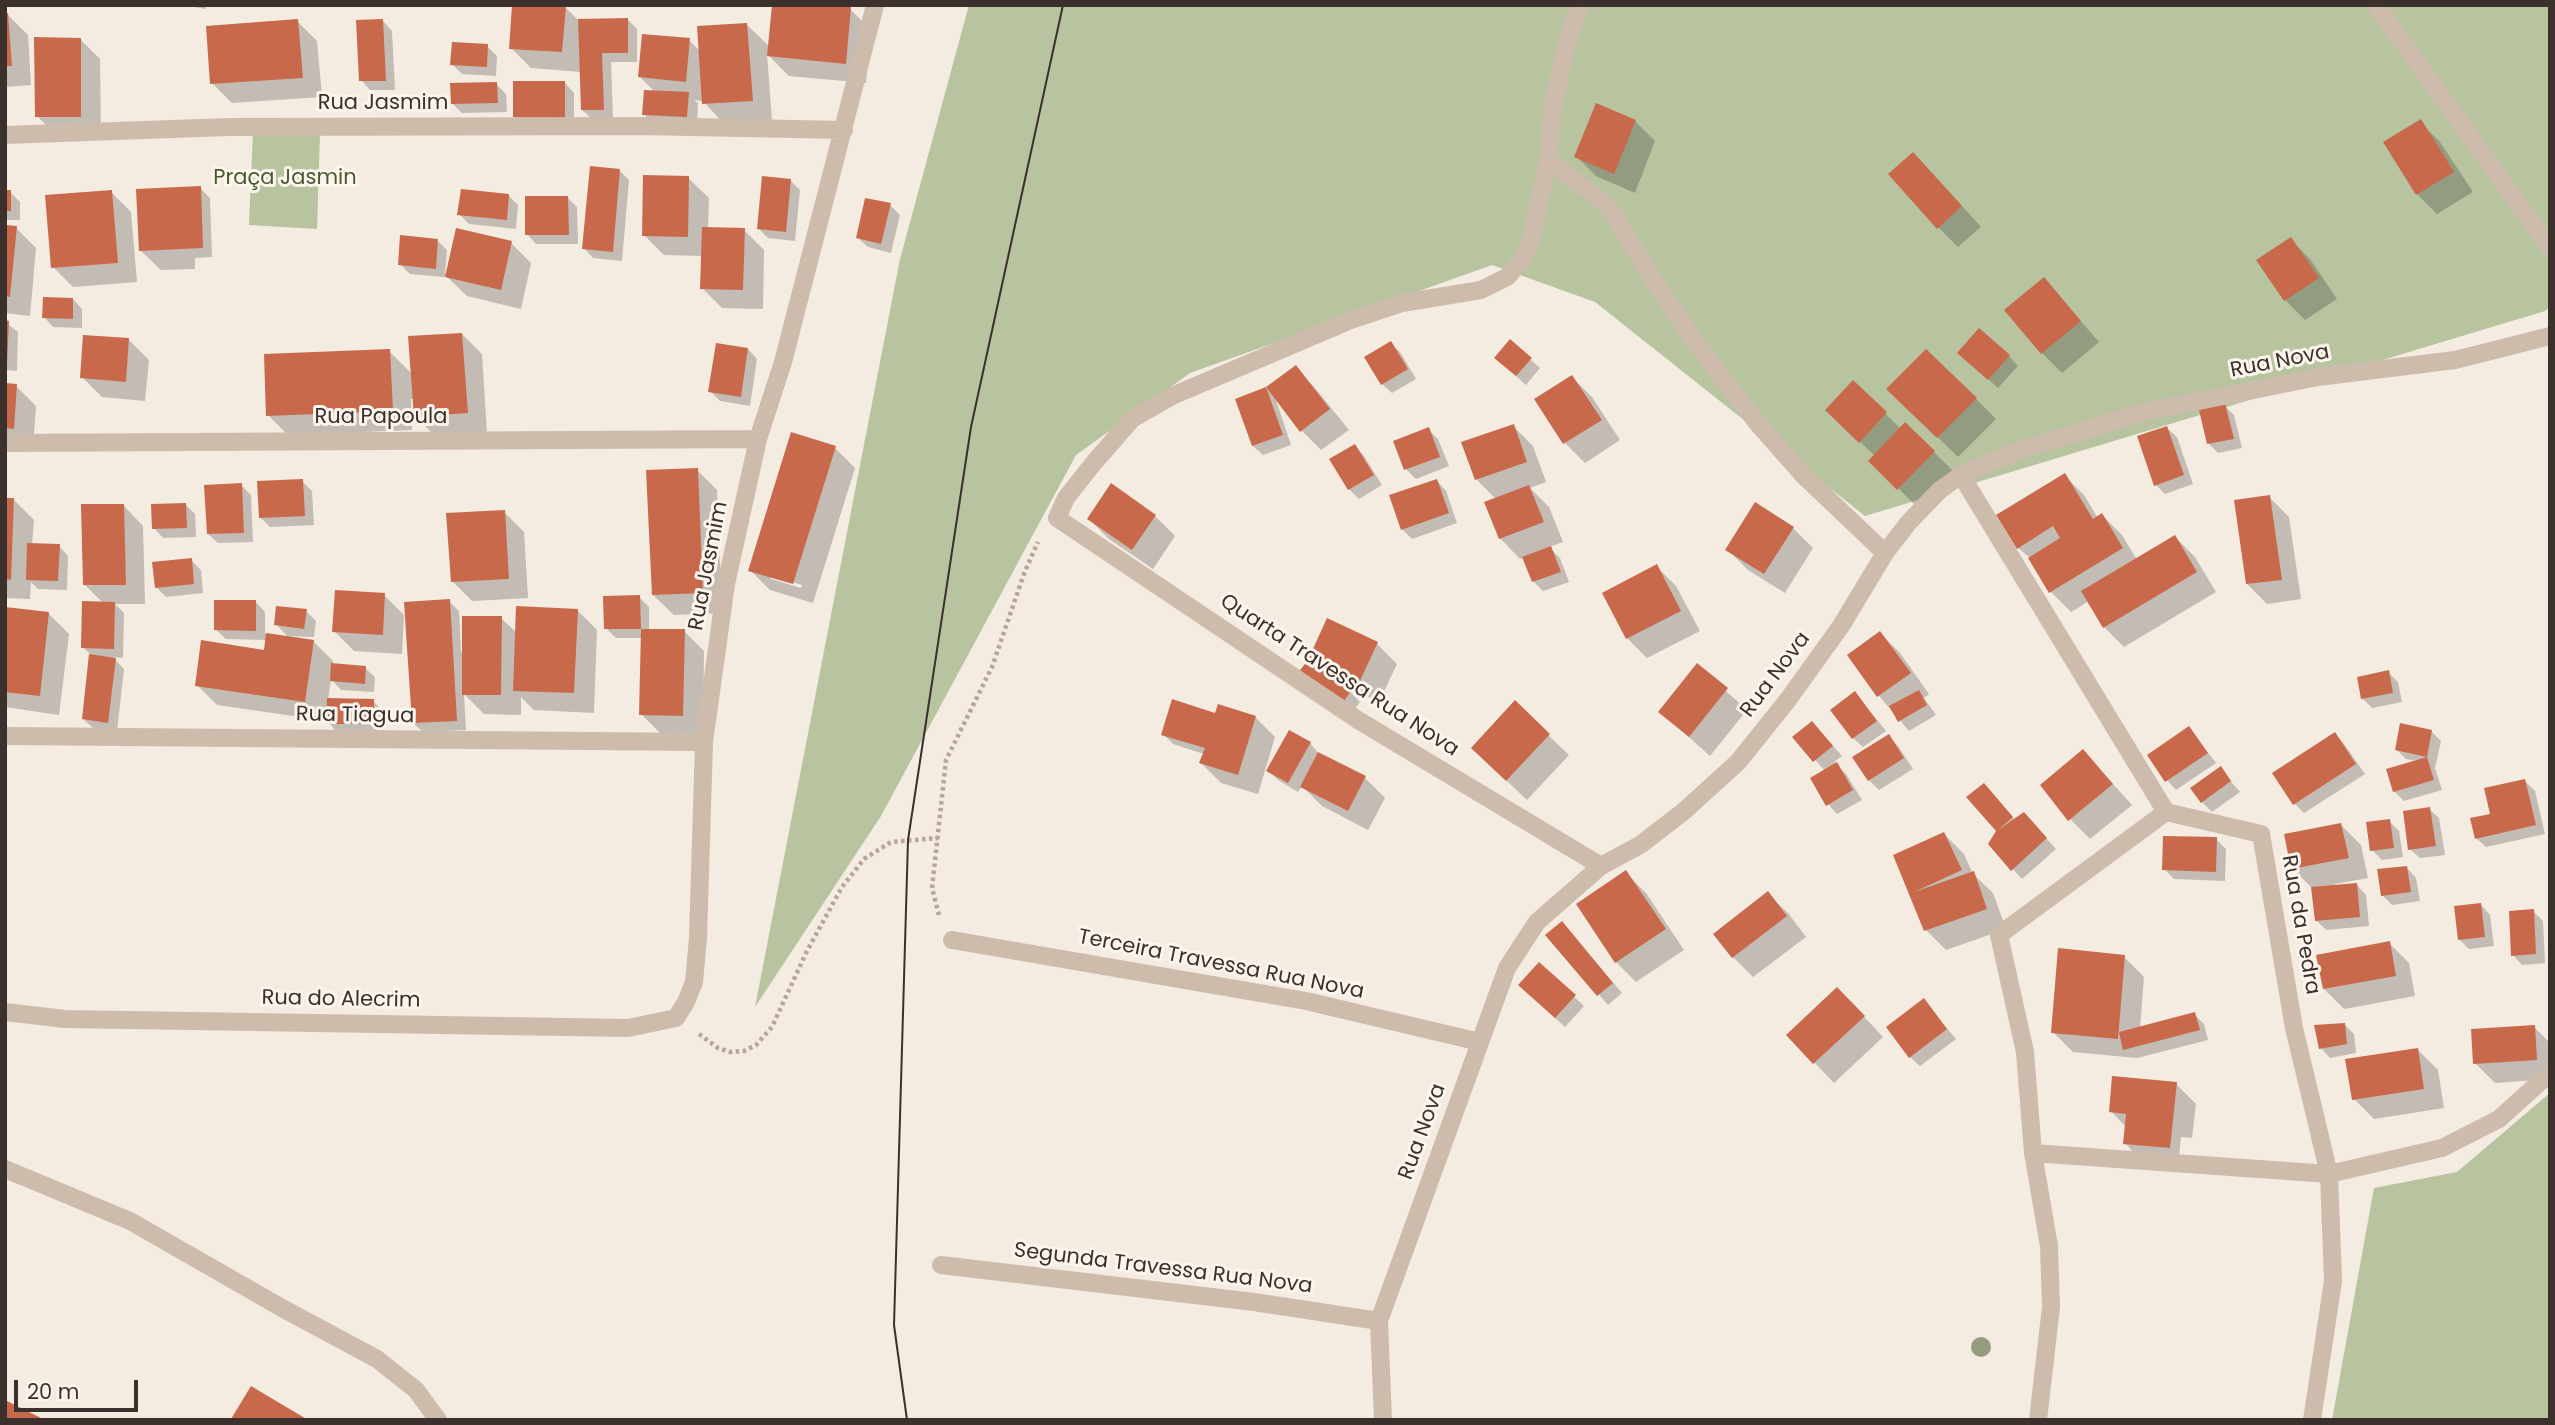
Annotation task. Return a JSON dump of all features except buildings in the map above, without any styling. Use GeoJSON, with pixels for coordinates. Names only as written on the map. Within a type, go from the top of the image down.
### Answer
{"type":"FeatureCollection","features":[{"type":"Feature","properties":{"kind":"street","name":"Rua Jasmim"},"geometry":{"type":"LineString","coordinates":[[676,1018],[694,982],[698,938],[704,742],[726,583],[758,439],[783,362],[875,5]]}},
{"type":"Feature","properties":{"kind":"street"},"geometry":{"type":"LineString","coordinates":[[1057,519],[1066,498],[1132,419],[1172,396],[1351,320],[1402,303],[1481,290],[1507,276],[1520,262],[1530,244],[1548,160],[1553,106],[1564,50],[1579,5]]}},
{"type":"Feature","properties":{"kind":"street"},"geometry":{"type":"LineString","coordinates":[[2376,5],[2550,248]]}},
{"type":"Feature","properties":{"kind":"street","name":"Rua Jasmim"},"geometry":{"type":"LineString","coordinates":[[5,135],[229,127],[641,126],[844,131]]}},
{"type":"Feature","properties":{"kind":"street"},"geometry":{"type":"LineString","coordinates":[[1548,160],[1609,207],[1650,275],[1698,346],[1758,424],[1804,476],[1885,553]]}},
{"type":"Feature","properties":{"kind":"street","name":"Rua Nova"},"geometry":{"type":"LineString","coordinates":[[1383,1420],[1379,1321],[1507,968],[1537,922],[1601,866],[1640,845],[1683,812],[1738,762],[1787,701],[1841,626],[1885,553],[1940,490],[1961,475],[2017,452],[2144,412],[2318,377],[2455,360],[2550,336]]}},
{"type":"Feature","properties":{"kind":"street","name":"Rua Papoula"},"geometry":{"type":"LineString","coordinates":[[5,443],[758,439]]}},
{"type":"Feature","properties":{"kind":"street"},"geometry":{"type":"LineString","coordinates":[[1961,475],[2166,812],[1999,935],[2025,1052],[2033,1153],[2049,1246],[2052,1307],[2038,1420]]}},
{"type":"Feature","properties":{"kind":"street","name":"Quarta Travessa Rua Nova"},"geometry":{"type":"LineString","coordinates":[[1057,519],[1358,720],[1601,866]]}},
{"type":"Feature","properties":{"kind":"street","name":"Rua Tiagua"},"geometry":{"type":"LineString","coordinates":[[5,736],[704,742]]}},
{"type":"Feature","properties":{"kind":"street","name":"Rua da Pedra"},"geometry":{"type":"LineString","coordinates":[[2166,812],[2261,834],[2294,1028],[2329,1174]]}},
{"type":"Feature","properties":{"kind":"street","name":"Terceira Travessa Rua Nova"},"geometry":{"type":"LineString","coordinates":[[952,940],[1306,1001],[1480,1042]]}},
{"type":"Feature","properties":{"kind":"street","name":"Rua do Alecrim"},"geometry":{"type":"LineString","coordinates":[[5,1012],[65,1019],[628,1028],[676,1018]]}},
{"type":"Feature","properties":{"kind":"street"},"geometry":{"type":"LineString","coordinates":[[2033,1153],[2329,1174],[2442,1148],[2499,1119],[2550,1073]]}},
{"type":"Feature","properties":{"kind":"street"},"geometry":{"type":"LineString","coordinates":[[5,1169],[130,1221],[377,1359],[416,1390],[438,1420]]}},
{"type":"Feature","properties":{"kind":"street"},"geometry":{"type":"LineString","coordinates":[[2312,1420],[2333,1281],[2329,1174]]}},
{"type":"Feature","properties":{"kind":"street","name":"Segunda Travessa Rua Nova"},"geometry":{"type":"LineString","coordinates":[[941,1265],[1254,1302],[1379,1321]]}},
{"type":"Feature","properties":{"kind":"path"},"geometry":{"type":"LineString","coordinates":[[952,940],[940,920],[932,888],[946,760],[992,667],[1025,571],[1045,527],[1057,519]]}},
{"type":"Feature","properties":{"kind":"path"},"geometry":{"type":"LineString","coordinates":[[676,1018],[718,1048],[730,1052],[744,1051],[756,1045],[772,1027],[807,951],[842,887],[864,859],[891,842],[938,838]]}},
{"type":"Feature","properties":{"kind":"green space"},"geometry":{"type":"Polygon","coordinates":[[[969,5],[2550,5],[2550,307],[2545,311],[1865,516],[1595,302],[1492,265],[1190,373],[1076,455],[881,816],[755,1007],[900,259],[969,5]]]}},
{"type":"Feature","properties":{"kind":"green space","name":"Praça Jasmin"},"geometry":{"type":"Polygon","coordinates":[[[253,131],[320,133],[317,229],[249,225],[253,131]]]}},
{"type":"Feature","properties":{"kind":"green space"},"geometry":{"type":"Polygon","coordinates":[[[2550,1093],[2550,1420],[2332,1420],[2374,1188],[2457,1172],[2550,1093]]]}},
{"type":"Feature","properties":{"kind":"tram line"},"geometry":{"type":"LineString","coordinates":[[907,1420],[894,1325],[908,840],[971,427],[1063,5]]}}]}
